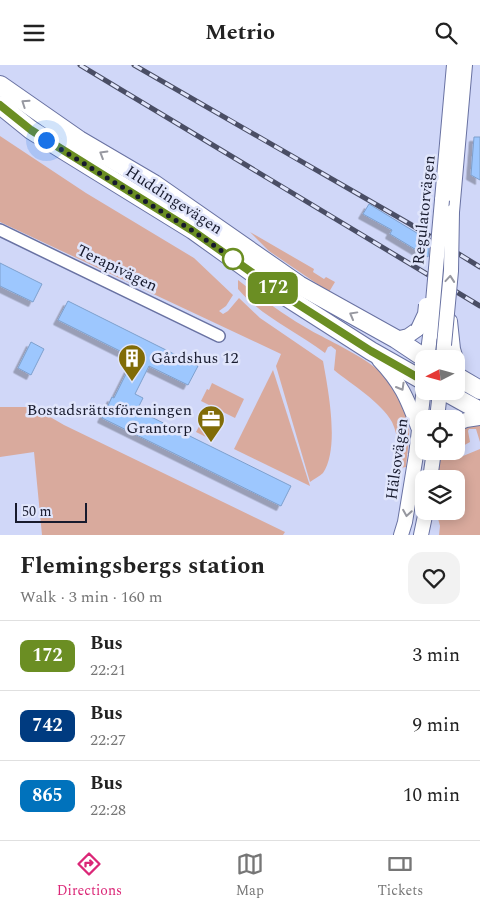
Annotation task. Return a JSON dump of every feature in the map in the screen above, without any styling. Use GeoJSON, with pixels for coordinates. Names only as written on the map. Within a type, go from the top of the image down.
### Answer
{"type":"FeatureCollection","features":[{"type":"Feature","properties":{"kind":"main road","name":"Huddingevägen"},"geometry":{"type":"LineString","coordinates":[[0,85],[79,140],[154,184],[299,285],[415,351]]}},
{"type":"Feature","properties":{"kind":"main road","name":"Huddingevägen"},"geometry":{"type":"LineString","coordinates":[[0,105],[31,130],[193,231],[285,296],[371,351],[415,376]]}},
{"type":"Feature","properties":{"kind":"main road"},"geometry":{"type":"LineString","coordinates":[[465,380],[480,388]]}},
{"type":"Feature","properties":{"kind":"main road"},"geometry":{"type":"LineString","coordinates":[[460,400],[480,411]]}},
{"type":"Feature","properties":{"kind":"street","name":"Regulatorvägen"},"geometry":{"type":"LineString","coordinates":[[424,333],[425,314],[442,200],[454,65]]}},
{"type":"Feature","properties":{"kind":"street","name":"Regulatorvägen"},"geometry":{"type":"LineString","coordinates":[[450,350],[448,305],[451,271],[452,212],[464,65]]}},
{"type":"Feature","properties":{"kind":"street","name":"Terapivägen"},"geometry":{"type":"LineString","coordinates":[[0,230],[219,336]]}},
{"type":"Feature","properties":{"kind":"street"},"geometry":{"type":"LineString","coordinates":[[396,339],[424,333],[426,350]]}},
{"type":"Feature","properties":{"kind":"street"},"geometry":{"type":"LineString","coordinates":[[371,351],[403,389],[415,420]]}},
{"type":"Feature","properties":{"kind":"street"},"geometry":{"type":"LineString","coordinates":[[465,371],[480,388]]}},
{"type":"Feature","properties":{"kind":"street"},"geometry":{"type":"LineString","coordinates":[[465,420],[480,418]]}},
{"type":"Feature","properties":{"kind":"street","name":"Hälsovägen"},"geometry":{"type":"LineString","coordinates":[[401,535],[405,523],[415,457]]}},
{"type":"Feature","properties":{"kind":"street"},"geometry":{"type":"LineString","coordinates":[[421,535],[424,520]]}},
{"type":"Feature","properties":{"kind":"shaded area"},"geometry":{"type":"Polygon","coordinates":[[[0,136],[86,193],[194,258],[233,295],[226,306],[219,311],[223,314],[239,298],[260,318],[323,361],[330,402],[332,434],[328,462],[323,473],[310,482],[276,366],[281,354],[0,222],[0,136]]]}},
{"type":"Feature","properties":{"kind":"shaded area"},"geometry":{"type":"Polygon","coordinates":[[[250,232],[314,269],[313,272],[324,279],[326,277],[335,282],[329,292],[269,251],[250,232]]]}},
{"type":"Feature","properties":{"kind":"shaded area"},"geometry":{"type":"Polygon","coordinates":[[[238,280],[291,319],[358,356],[386,378],[397,391],[405,407],[409,426],[406,467],[400,468],[396,433],[387,415],[373,400],[334,370],[336,350],[331,346],[328,347],[325,353],[268,316],[238,289],[238,280]]]}},
{"type":"Feature","properties":{"kind":"shaded area"},"geometry":{"type":"Polygon","coordinates":[[[273,370],[310,486],[234,449],[273,370]]]}},
{"type":"Feature","properties":{"kind":"shaded area"},"geometry":{"type":"Polygon","coordinates":[[[212,383],[244,399],[235,418],[201,401],[212,383]]]}},
{"type":"Feature","properties":{"kind":"shaded area"},"geometry":{"type":"Polygon","coordinates":[[[0,407],[33,407],[64,425],[285,532],[283,535],[42,535],[34,452],[0,457],[0,407]]]}},
{"type":"Feature","properties":{"kind":"shaded area"},"geometry":{"type":"Polygon","coordinates":[[[208,410],[222,417],[210,439],[196,432],[208,410]]]}},
{"type":"Feature","properties":{"kind":"shaded area"},"geometry":{"type":"Polygon","coordinates":[[[480,421],[480,442],[476,429],[469,429],[470,442],[465,445],[465,425],[480,421]]]}},
{"type":"Feature","properties":{"kind":"shaded area"},"geometry":{"type":"Polygon","coordinates":[[[480,449],[480,535],[439,535],[438,520],[465,520],[465,470],[435,470],[437,460],[465,460],[465,455],[480,449]]]}},
{"type":"Feature","properties":{"kind":"building"},"geometry":{"type":"Polygon","coordinates":[[[474,137],[480,137],[480,180],[471,175],[474,137]]]}},
{"type":"Feature","properties":{"kind":"building"},"geometry":{"type":"Polygon","coordinates":[[[369,204],[430,241],[428,257],[390,234],[392,230],[363,214],[369,204]]]}},
{"type":"Feature","properties":{"kind":"building"},"geometry":{"type":"Polygon","coordinates":[[[0,263],[42,284],[33,302],[0,286],[0,263]]]}},
{"type":"Feature","properties":{"kind":"building"},"geometry":{"type":"Polygon","coordinates":[[[68,301],[198,366],[188,385],[149,366],[135,394],[143,398],[137,410],[291,486],[281,506],[102,418],[134,358],[58,320],[68,301]]]}},
{"type":"Feature","properties":{"kind":"building"},"geometry":{"type":"Polygon","coordinates":[[[31,342],[44,349],[31,375],[18,368],[31,342]]]}},
{"type":"Feature","properties":{"kind":"railway"},"geometry":{"type":"LineString","coordinates":[[80,65],[480,306]]}},
{"type":"Feature","properties":{"kind":"railway"},"geometry":{"type":"LineString","coordinates":[[134,65],[410,224],[480,267]]}},
{"type":"Feature","properties":{"kind":"bus line","name":"172"},"geometry":{"type":"LineString","coordinates":[[0,105],[31,130],[193,231],[285,296],[371,351],[415,376]]}},
{"type":"Feature","properties":{"kind":"place","name":"Gårdshus 12"},"geometry":{"type":"Point","coordinates":[132,382]}},
{"type":"Feature","properties":{"kind":"place","name":"Bostadsrättsföreningen Grantorp"},"geometry":{"type":"Point","coordinates":[211,443]}},
{"type":"Feature","properties":{"kind":"route"},"geometry":{"type":"LineString","coordinates":[[46,140],[193,231],[239,263],[233,259]]}}]}
